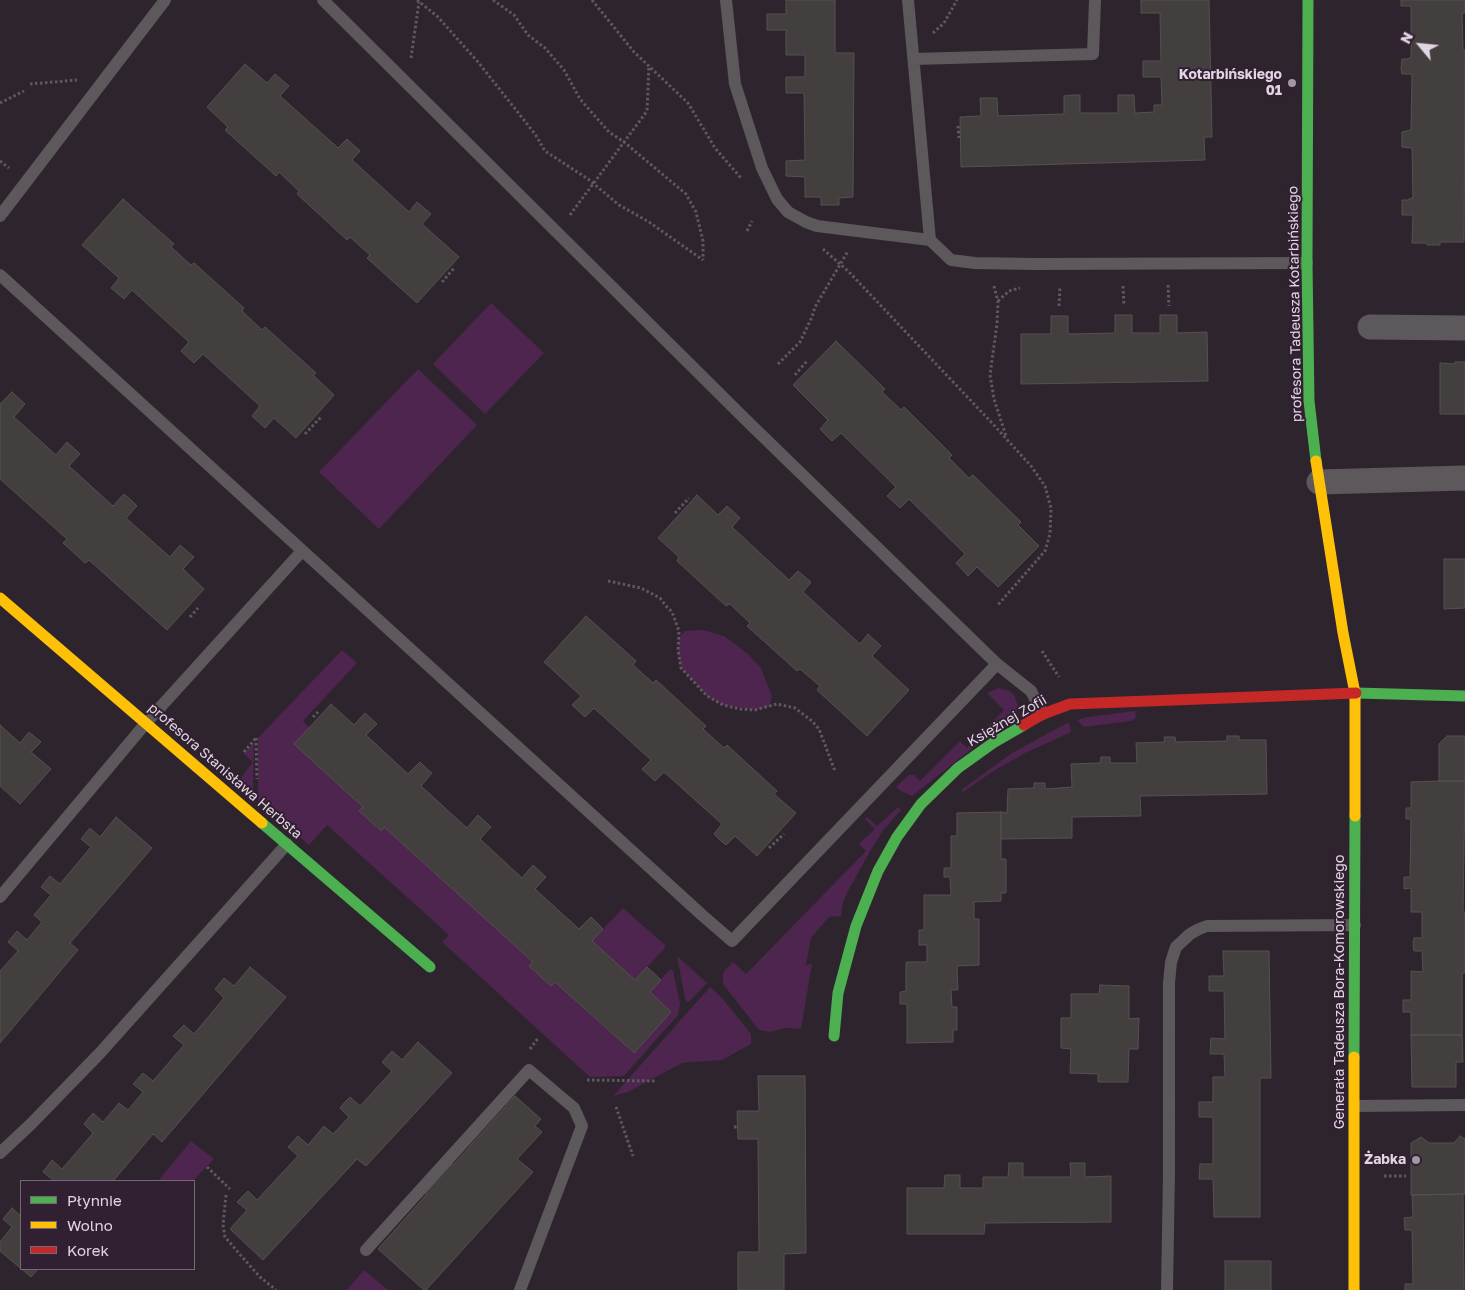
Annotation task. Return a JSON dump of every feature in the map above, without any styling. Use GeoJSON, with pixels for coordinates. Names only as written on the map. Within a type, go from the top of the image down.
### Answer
{"type":"FeatureCollection","features":[{"type":"Feature","properties":{"kind":"street","name":"profesora Tadeusza Kotarbińskiego"},"geometry":{"type":"LineString","coordinates":[[1308,0],[1307,264],[1309,401],[1319,482],[1343,633],[1355,693]]}},
{"type":"Feature","properties":{"kind":"street"},"geometry":{"type":"LineString","coordinates":[[1370,327],[1465,328]]}},
{"type":"Feature","properties":{"kind":"street"},"geometry":{"type":"LineString","coordinates":[[1319,482],[1465,478]]}},
{"type":"Feature","properties":{"kind":"street","name":"profesora Stanisława Herbsta"},"geometry":{"type":"LineString","coordinates":[[0,598],[430,967]]}},
{"type":"Feature","properties":{"kind":"street","name":"Księżnej Zofii"},"geometry":{"type":"LineString","coordinates":[[834,1036],[838,993],[856,926],[878,871],[897,837],[921,804],[958,768],[993,743],[1043,714],[1070,704],[1355,693],[1465,696]]}},
{"type":"Feature","properties":{"kind":"street","name":"Generała Tadeusza Bora-Komorowskiego"},"geometry":{"type":"LineString","coordinates":[[1354,1290],[1355,693]]}},
{"type":"Feature","properties":{"kind":"lane"},"geometry":{"type":"LineString","coordinates":[[0,216],[165,0]]}},
{"type":"Feature","properties":{"kind":"lane"},"geometry":{"type":"LineString","coordinates":[[323,0],[738,412],[997,664],[1031,692],[1043,714]]}},
{"type":"Feature","properties":{"kind":"lane"},"geometry":{"type":"LineString","coordinates":[[726,0],[735,84],[762,168],[777,199],[796,218],[817,226],[930,240],[951,260],[975,263],[1307,264]]}},
{"type":"Feature","properties":{"kind":"lane"},"geometry":{"type":"LineString","coordinates":[[908,0],[930,240]]}},
{"type":"Feature","properties":{"kind":"lane"},"geometry":{"type":"LineString","coordinates":[[914,59],[1093,54],[1095,0]]}},
{"type":"Feature","properties":{"kind":"lane"},"geometry":{"type":"LineString","coordinates":[[0,275],[702,916],[732,941],[997,664]]}},
{"type":"Feature","properties":{"kind":"lane"},"geometry":{"type":"LineString","coordinates":[[2,891],[146,724],[302,551]]}},
{"type":"Feature","properties":{"kind":"lane"},"geometry":{"type":"LineString","coordinates":[[0,1153],[100,1053],[287,844]]}},
{"type":"Feature","properties":{"kind":"lane"},"geometry":{"type":"LineString","coordinates":[[1167,1290],[1170,1172],[1169,984],[1171,962],[1176,947],[1190,934],[1207,926],[1355,925]]}},
{"type":"Feature","properties":{"kind":"lane"},"geometry":{"type":"LineString","coordinates":[[366,1250],[529,1070],[574,1108],[582,1126],[520,1290]]}},
{"type":"Feature","properties":{"kind":"lane"},"geometry":{"type":"LineString","coordinates":[[1355,1106],[1465,1105]]}},
{"type":"Feature","properties":{"kind":"path"},"geometry":{"type":"LineString","coordinates":[[419,1],[437,16],[478,62],[535,134],[545,151],[593,184],[619,205],[649,222],[703,260],[703,241],[696,212],[686,194],[624,142],[609,132],[580,99],[564,70],[545,48],[528,35],[514,15],[493,0]]}},
{"type":"Feature","properties":{"kind":"path"},"geometry":{"type":"LineString","coordinates":[[592,0],[634,52],[688,103],[715,148],[744,180]]}},
{"type":"Feature","properties":{"kind":"path"},"geometry":{"type":"LineString","coordinates":[[932,33],[944,23],[956,0]]}},
{"type":"Feature","properties":{"kind":"path"},"geometry":{"type":"LineString","coordinates":[[411,59],[419,1]]}},
{"type":"Feature","properties":{"kind":"path"},"geometry":{"type":"LineString","coordinates":[[566,220],[647,111],[649,65]]}},
{"type":"Feature","properties":{"kind":"path"},"geometry":{"type":"LineString","coordinates":[[30,84],[84,80]]}},
{"type":"Feature","properties":{"kind":"path"},"geometry":{"type":"LineString","coordinates":[[0,103],[24,91]]}},
{"type":"Feature","properties":{"kind":"path"},"geometry":{"type":"LineString","coordinates":[[958,126],[959,138]]}},
{"type":"Feature","properties":{"kind":"path"},"geometry":{"type":"LineString","coordinates":[[747,232],[752,221]]}},
{"type":"Feature","properties":{"kind":"path"},"geometry":{"type":"LineString","coordinates":[[817,244],[841,265],[1007,439],[1031,466],[1045,486],[1051,508],[1050,534],[1045,551],[997,606]]}},
{"type":"Feature","properties":{"kind":"path"},"geometry":{"type":"LineString","coordinates":[[778,364],[800,342],[815,308],[850,249]]}},
{"type":"Feature","properties":{"kind":"path"},"geometry":{"type":"LineString","coordinates":[[442,282],[455,267]]}},
{"type":"Feature","properties":{"kind":"path"},"geometry":{"type":"LineString","coordinates":[[1059,306],[1060,278]]}},
{"type":"Feature","properties":{"kind":"path"},"geometry":{"type":"LineString","coordinates":[[989,280],[996,290],[998,302],[990,375],[994,399],[1007,439]]}},
{"type":"Feature","properties":{"kind":"path"},"geometry":{"type":"LineString","coordinates":[[1123,280],[1124,306]]}},
{"type":"Feature","properties":{"kind":"path"},"geometry":{"type":"LineString","coordinates":[[1168,280],[1168,306]]}},
{"type":"Feature","properties":{"kind":"path"},"geometry":{"type":"LineString","coordinates":[[998,302],[1009,291],[1026,286]]}},
{"type":"Feature","properties":{"kind":"path"},"geometry":{"type":"LineString","coordinates":[[795,375],[807,361]]}},
{"type":"Feature","properties":{"kind":"path"},"geometry":{"type":"LineString","coordinates":[[305,434],[321,417]]}},
{"type":"Feature","properties":{"kind":"path"},"geometry":{"type":"LineString","coordinates":[[675,514],[689,498]]}},
{"type":"Feature","properties":{"kind":"path"},"geometry":{"type":"LineString","coordinates":[[608,581],[641,588],[660,598],[672,612],[679,631],[678,650],[681,668],[707,696],[723,705],[740,709],[755,710],[777,704],[795,708],[803,713],[819,729],[836,771]]}},
{"type":"Feature","properties":{"kind":"path"},"geometry":{"type":"LineString","coordinates":[[190,617],[198,608]]}},
{"type":"Feature","properties":{"kind":"path"},"geometry":{"type":"LineString","coordinates":[[1042,650],[1060,679]]}},
{"type":"Feature","properties":{"kind":"path"},"geometry":{"type":"LineString","coordinates":[[313,717],[318,712]]}},
{"type":"Feature","properties":{"kind":"path"},"geometry":{"type":"LineString","coordinates":[[244,752],[256,738],[257,787]]}},
{"type":"Feature","properties":{"kind":"path"},"geometry":{"type":"LineString","coordinates":[[769,848],[784,834]]}},
{"type":"Feature","properties":{"kind":"path"},"geometry":{"type":"LineString","coordinates":[[586,1080],[656,1081]]}},
{"type":"Feature","properties":{"kind":"path"},"geometry":{"type":"LineString","coordinates":[[616,1107],[633,1156]]}},
{"type":"Feature","properties":{"kind":"path"},"geometry":{"type":"LineString","coordinates":[[1384,1159],[1406,1160]]}},
{"type":"Feature","properties":{"kind":"path"},"geometry":{"type":"LineString","coordinates":[[207,1167],[230,1189]]}},
{"type":"Feature","properties":{"kind":"path"},"geometry":{"type":"LineString","coordinates":[[1384,1176],[1406,1176]]}},
{"type":"Feature","properties":{"kind":"path"},"geometry":{"type":"LineString","coordinates":[[226,1194],[223,1225],[226,1237],[242,1258],[276,1290]]}},
{"type":"Feature","properties":{"kind":"shaded area"},"geometry":{"type":"Polygon","coordinates":[[[491,303],[544,353],[485,414],[433,364],[491,303]]]}},
{"type":"Feature","properties":{"kind":"shaded area"},"geometry":{"type":"Polygon","coordinates":[[[418,369],[477,425],[379,529],[319,472],[418,369]]]}},
{"type":"Feature","properties":{"kind":"shaded area"},"geometry":{"type":"Polygon","coordinates":[[[703,630],[724,636],[747,653],[761,668],[772,696],[769,707],[755,710],[723,705],[707,696],[681,668],[678,650],[679,637],[685,631],[703,630]]]}},
{"type":"Feature","properties":{"kind":"shaded area"},"geometry":{"type":"Polygon","coordinates":[[[341,651],[355,661],[356,664],[303,721],[310,728],[295,744],[363,807],[359,811],[380,831],[384,827],[533,962],[529,966],[551,986],[555,982],[633,1053],[671,1012],[650,992],[670,969],[673,970],[680,1004],[678,1015],[624,1076],[590,1077],[442,942],[449,935],[327,825],[309,845],[258,800],[258,738],[341,651]]]}},
{"type":"Feature","properties":{"kind":"shaded area"},"geometry":{"type":"Polygon","coordinates":[[[998,688],[1010,691],[1014,695],[1018,706],[1016,714],[912,796],[896,787],[909,775],[914,775],[920,781],[960,741],[967,748],[1004,710],[987,693],[998,688]]]}},
{"type":"Feature","properties":{"kind":"shaded area"},"geometry":{"type":"Polygon","coordinates":[[[1135,711],[1136,718],[1131,721],[1084,727],[1077,720],[1088,717],[1135,711]]]}},
{"type":"Feature","properties":{"kind":"shaded area"},"geometry":{"type":"Polygon","coordinates":[[[1069,722],[1071,732],[1023,754],[963,792],[961,790],[1012,753],[1069,722]]]}},
{"type":"Feature","properties":{"kind":"shaded area"},"geometry":{"type":"Polygon","coordinates":[[[254,742],[253,795],[238,782],[253,762],[244,754],[254,742]]]}},
{"type":"Feature","properties":{"kind":"shaded area"},"geometry":{"type":"Polygon","coordinates":[[[898,807],[901,810],[884,829],[849,889],[843,902],[841,916],[829,917],[811,938],[806,965],[812,964],[801,1029],[785,1028],[770,1032],[759,1030],[723,984],[725,970],[733,962],[746,974],[866,851],[859,844],[875,829],[865,819],[867,817],[877,826],[898,807]]]}},
{"type":"Feature","properties":{"kind":"shaded area"},"geometry":{"type":"Polygon","coordinates":[[[623,908],[665,945],[665,948],[635,980],[592,941],[623,908]]]}},
{"type":"Feature","properties":{"kind":"shaded area"},"geometry":{"type":"Polygon","coordinates":[[[677,956],[707,983],[689,1002],[685,999],[677,956]]]}},
{"type":"Feature","properties":{"kind":"shaded area"},"geometry":{"type":"Polygon","coordinates":[[[710,987],[722,998],[751,1034],[751,1044],[722,1060],[682,1063],[628,1092],[613,1096],[710,987]]]}},
{"type":"Feature","properties":{"kind":"shaded area"},"geometry":{"type":"Polygon","coordinates":[[[191,1141],[214,1159],[194,1180],[159,1180],[191,1141]]]}},
{"type":"Feature","properties":{"kind":"shaded area"},"geometry":{"type":"Polygon","coordinates":[[[364,1270],[388,1290],[347,1290],[364,1270]]]}},
{"type":"Feature","properties":{"kind":"building"},"geometry":{"type":"Polygon","coordinates":[[[786,0],[835,0],[835,53],[854,53],[853,197],[839,198],[839,205],[821,205],[821,197],[805,197],[805,177],[786,176],[786,161],[805,160],[804,93],[786,93],[786,77],[805,77],[805,55],[786,55],[786,30],[767,30],[767,14],[786,14],[786,0]]]}},
{"type":"Feature","properties":{"kind":"building"},"geometry":{"type":"Polygon","coordinates":[[[1141,0],[1209,0],[1212,137],[1204,137],[1205,160],[961,167],[960,117],[981,116],[980,98],[997,98],[998,116],[1064,114],[1064,96],[1072,95],[1080,95],[1080,113],[1118,113],[1118,95],[1134,95],[1135,113],[1154,112],[1154,105],[1162,105],[1161,77],[1143,77],[1143,61],[1161,61],[1160,13],[1141,13],[1141,0]]]}},
{"type":"Feature","properties":{"kind":"building"},"geometry":{"type":"Polygon","coordinates":[[[1401,0],[1465,0],[1465,13],[1462,13],[1463,50],[1465,50],[1464,242],[1440,242],[1440,245],[1412,243],[1413,215],[1402,215],[1402,200],[1413,198],[1412,148],[1402,147],[1402,132],[1411,130],[1412,74],[1402,74],[1401,68],[1402,59],[1411,57],[1411,6],[1401,6],[1401,0]]]}},
{"type":"Feature","properties":{"kind":"building"},"geometry":{"type":"Polygon","coordinates":[[[245,64],[267,83],[275,74],[289,86],[280,96],[338,148],[347,139],[360,151],[352,160],[409,212],[417,202],[431,214],[422,224],[459,257],[417,303],[367,258],[370,255],[350,237],[347,240],[297,194],[299,191],[279,172],[276,176],[225,130],[228,127],[207,107],[245,64]]]}},
{"type":"Feature","properties":{"kind":"building"},"geometry":{"type":"Polygon","coordinates":[[[123,199],[174,244],[171,247],[191,265],[194,263],[244,308],[242,311],[262,330],[265,327],[316,373],[313,375],[334,395],[296,438],[274,418],[265,428],[252,416],[260,406],[203,354],[194,363],[181,351],[189,342],[132,290],[124,299],[111,288],[119,278],[82,245],[123,199]]]}},
{"type":"Feature","properties":{"kind":"building"},"geometry":{"type":"Polygon","coordinates":[[[1115,315],[1132,315],[1132,333],[1160,333],[1160,315],[1177,315],[1177,333],[1207,332],[1208,381],[1021,384],[1021,334],[1051,334],[1051,316],[1068,316],[1068,334],[1115,333],[1115,315]]]}},
{"type":"Feature","properties":{"kind":"building"},"geometry":{"type":"Polygon","coordinates":[[[836,341],[885,389],[882,392],[901,410],[904,407],[952,455],[949,458],[969,478],[973,475],[1021,522],[1018,525],[1039,546],[998,587],[977,567],[968,576],[956,563],[965,554],[909,499],[900,508],[887,496],[896,487],[841,433],[832,441],[820,429],[828,420],[793,385],[836,341]]]}},
{"type":"Feature","properties":{"kind":"building"},"geometry":{"type":"Polygon","coordinates":[[[1455,362],[1465,362],[1465,414],[1440,414],[1440,363],[1455,364],[1455,362]]]}},
{"type":"Feature","properties":{"kind":"building"},"geometry":{"type":"Polygon","coordinates":[[[12,392],[25,404],[14,417],[56,455],[67,442],[80,454],[69,466],[113,506],[124,494],[131,500],[137,506],[126,518],[170,557],[180,545],[194,557],[183,569],[204,589],[167,630],[89,560],[85,563],[63,543],[67,539],[0,479],[0,404],[12,392]]]}},
{"type":"Feature","properties":{"kind":"building"},"geometry":{"type":"Polygon","coordinates":[[[697,495],[718,515],[727,506],[740,518],[732,527],[789,580],[798,571],[811,582],[803,592],[860,644],[868,634],[881,646],[872,656],[909,690],[867,736],[817,690],[820,686],[800,669],[797,671],[747,626],[750,623],[730,604],[726,606],[677,561],[679,557],[658,538],[697,495]]]}},
{"type":"Feature","properties":{"kind":"building"},"geometry":{"type":"Polygon","coordinates":[[[1444,559],[1465,559],[1465,608],[1444,609],[1444,559]]]}},
{"type":"Feature","properties":{"kind":"building"},"geometry":{"type":"Polygon","coordinates":[[[586,616],[636,661],[633,665],[653,683],[656,680],[706,726],[703,729],[724,748],[727,745],[777,791],[774,794],[796,813],[757,856],[735,836],[726,845],[721,841],[714,834],[722,824],[664,772],[655,781],[642,769],[651,760],[594,708],[585,717],[572,705],[581,696],[544,662],[586,616]]]}},
{"type":"Feature","properties":{"kind":"building"},"geometry":{"type":"Polygon","coordinates":[[[331,704],[354,725],[365,713],[377,724],[366,735],[408,774],[420,762],[432,773],[421,786],[467,828],[478,815],[491,827],[480,839],[522,878],[533,865],[546,877],[535,889],[579,929],[591,917],[603,929],[592,941],[635,980],[647,967],[661,980],[650,992],[671,1012],[634,1053],[555,982],[551,986],[529,966],[533,962],[384,827],[381,831],[359,811],[363,807],[294,744],[331,704]]]}},
{"type":"Feature","properties":{"kind":"building"},"geometry":{"type":"Polygon","coordinates":[[[0,725],[20,743],[29,732],[41,742],[31,752],[51,769],[20,804],[0,786],[0,725]]]}},
{"type":"Feature","properties":{"kind":"building"},"geometry":{"type":"Polygon","coordinates":[[[1227,736],[1239,736],[1239,740],[1266,740],[1267,794],[1140,796],[1141,816],[1072,817],[1072,838],[1001,839],[1001,812],[1007,813],[1008,789],[1034,788],[1034,783],[1045,783],[1045,789],[1072,787],[1071,764],[1100,763],[1101,757],[1110,757],[1110,763],[1137,763],[1136,743],[1165,742],[1164,737],[1175,737],[1176,742],[1227,741],[1227,736]]]}},
{"type":"Feature","properties":{"kind":"building"},"geometry":{"type":"Polygon","coordinates":[[[1447,736],[1465,736],[1465,781],[1439,781],[1439,744],[1447,736]]]}},
{"type":"Feature","properties":{"kind":"building"},"geometry":{"type":"Polygon","coordinates":[[[1465,781],[1463,912],[1465,912],[1465,973],[1462,973],[1462,1035],[1411,1035],[1411,1012],[1403,1012],[1403,1000],[1411,1000],[1411,971],[1423,972],[1422,951],[1414,951],[1413,944],[1414,938],[1422,938],[1422,912],[1411,912],[1411,888],[1404,889],[1404,877],[1410,877],[1411,819],[1406,819],[1406,808],[1411,808],[1411,782],[1465,781]]]}},
{"type":"Feature","properties":{"kind":"building"},"geometry":{"type":"Polygon","coordinates":[[[1001,812],[1001,859],[1006,859],[1006,893],[1001,893],[1001,901],[974,902],[974,919],[979,919],[979,965],[957,966],[958,990],[951,990],[952,1007],[957,1007],[957,1030],[953,1030],[953,1042],[907,1043],[907,1004],[900,1004],[900,992],[906,991],[906,962],[927,962],[927,945],[919,945],[919,930],[924,930],[924,895],[951,895],[950,877],[944,877],[944,868],[951,868],[951,836],[957,836],[957,813],[1001,812]]]}},
{"type":"Feature","properties":{"kind":"building"},"geometry":{"type":"Polygon","coordinates":[[[116,817],[152,848],[70,943],[78,950],[0,1043],[0,971],[18,951],[8,942],[17,931],[27,940],[42,922],[34,915],[51,895],[41,887],[50,876],[60,884],[91,847],[81,839],[90,828],[100,837],[116,817]]]}},
{"type":"Feature","properties":{"kind":"building"},"geometry":{"type":"Polygon","coordinates":[[[1223,951],[1269,951],[1271,1078],[1260,1078],[1260,1217],[1214,1217],[1213,1179],[1199,1179],[1200,1164],[1213,1164],[1213,1117],[1199,1117],[1199,1102],[1213,1102],[1213,1077],[1225,1077],[1224,1054],[1210,1054],[1211,1038],[1225,1039],[1224,991],[1209,991],[1209,976],[1224,976],[1223,951]]]}},
{"type":"Feature","properties":{"kind":"building"},"geometry":{"type":"Polygon","coordinates":[[[250,967],[286,997],[162,1142],[153,1134],[114,1180],[53,1180],[43,1172],[52,1160],[62,1169],[93,1133],[84,1124],[93,1113],[103,1122],[119,1103],[128,1110],[143,1092],[133,1084],[143,1073],[153,1081],[184,1045],[173,1036],[184,1025],[194,1034],[224,998],[215,989],[224,978],[234,986],[250,967]]]}},
{"type":"Feature","properties":{"kind":"building"},"geometry":{"type":"Polygon","coordinates":[[[1100,985],[1129,986],[1129,1019],[1139,1018],[1138,1049],[1129,1049],[1128,1082],[1098,1082],[1098,1074],[1070,1073],[1071,1049],[1061,1048],[1061,1018],[1071,1018],[1071,994],[1099,994],[1100,985]]]}},
{"type":"Feature","properties":{"kind":"building"},"geometry":{"type":"Polygon","coordinates":[[[1411,1035],[1462,1035],[1463,1062],[1456,1062],[1456,1087],[1412,1087],[1411,1035]]]}},
{"type":"Feature","properties":{"kind":"building"},"geometry":{"type":"Polygon","coordinates":[[[418,1042],[452,1073],[366,1166],[357,1159],[263,1260],[230,1229],[247,1210],[237,1202],[248,1191],[257,1200],[298,1156],[288,1147],[298,1136],[308,1145],[324,1126],[333,1134],[349,1117],[340,1108],[345,1102],[350,1097],[360,1106],[392,1071],[382,1062],[392,1051],[402,1060],[418,1042]]]}},
{"type":"Feature","properties":{"kind":"building"},"geometry":{"type":"Polygon","coordinates":[[[758,1076],[805,1076],[806,1253],[784,1254],[784,1290],[738,1290],[738,1252],[759,1252],[758,1139],[738,1139],[737,1111],[759,1111],[758,1076]]]}},
{"type":"Feature","properties":{"kind":"building"},"geometry":{"type":"Polygon","coordinates":[[[515,1096],[541,1119],[535,1126],[542,1132],[517,1159],[533,1172],[424,1290],[378,1249],[427,1194],[423,1191],[449,1162],[453,1165],[515,1096]]]}},
{"type":"Feature","properties":{"kind":"building"},"geometry":{"type":"Polygon","coordinates":[[[1460,1136],[1465,1139],[1465,1194],[1411,1195],[1411,1143],[1421,1137],[1429,1143],[1454,1143],[1460,1136]]]}},
{"type":"Feature","properties":{"kind":"building"},"geometry":{"type":"Polygon","coordinates":[[[1009,1163],[1023,1163],[1023,1177],[1071,1177],[1070,1163],[1085,1163],[1085,1177],[1111,1176],[1111,1222],[985,1223],[984,1234],[907,1234],[907,1188],[944,1188],[945,1175],[960,1175],[960,1188],[983,1188],[983,1177],[1008,1177],[1009,1163]]]}},
{"type":"Feature","properties":{"kind":"building"},"geometry":{"type":"Polygon","coordinates":[[[1463,1194],[1464,1290],[1405,1290],[1405,1284],[1413,1284],[1412,1230],[1405,1230],[1404,1218],[1413,1217],[1412,1195],[1463,1194]]]}},
{"type":"Feature","properties":{"kind":"building"},"geometry":{"type":"Polygon","coordinates":[[[12,1208],[20,1215],[20,1268],[0,1251],[0,1242],[12,1227],[3,1219],[12,1208]]]}},
{"type":"Feature","properties":{"kind":"building"},"geometry":{"type":"Polygon","coordinates":[[[1225,1261],[1271,1261],[1271,1290],[1225,1290],[1225,1261]]]}},
{"type":"Feature","properties":{"kind":"building"},"geometry":{"type":"Polygon","coordinates":[[[22,1270],[37,1270],[31,1277],[22,1270]]]}},
{"type":"Feature","properties":{"kind":"traffic: fast"},"geometry":{"type":"LineString","coordinates":[[1308,0],[1307,263],[1309,401],[1316,461]]}},
{"type":"Feature","properties":{"kind":"traffic: fast"},"geometry":{"type":"LineString","coordinates":[[1356,693],[1465,696]]}},
{"type":"Feature","properties":{"kind":"traffic: fast"},"geometry":{"type":"LineString","coordinates":[[834,1036],[838,993],[856,926],[878,871],[897,837],[921,804],[958,768],[993,743],[1024,725]]}},
{"type":"Feature","properties":{"kind":"traffic: fast"},"geometry":{"type":"LineString","coordinates":[[1354,1057],[1355,816]]}},
{"type":"Feature","properties":{"kind":"traffic: fast"},"geometry":{"type":"LineString","coordinates":[[262,823],[430,967]]}},
{"type":"Feature","properties":{"kind":"traffic: slow"},"geometry":{"type":"LineString","coordinates":[[1316,461],[1343,633],[1355,693],[1355,816]]}},
{"type":"Feature","properties":{"kind":"traffic: slow"},"geometry":{"type":"LineString","coordinates":[[0,598],[262,823]]}},
{"type":"Feature","properties":{"kind":"traffic: slow"},"geometry":{"type":"LineString","coordinates":[[1354,1057],[1354,1290]]}},
{"type":"Feature","properties":{"kind":"traffic: jam"},"geometry":{"type":"LineString","coordinates":[[1024,725],[1043,714],[1070,704],[1356,693]]}},
{"type":"Feature","properties":{"kind":"place","name":"Kotarbińskiego 01"},"geometry":{"type":"Point","coordinates":[1292,83]}},
{"type":"Feature","properties":{"kind":"place","name":"Żabka"},"geometry":{"type":"Point","coordinates":[1416,1160]}}]}
